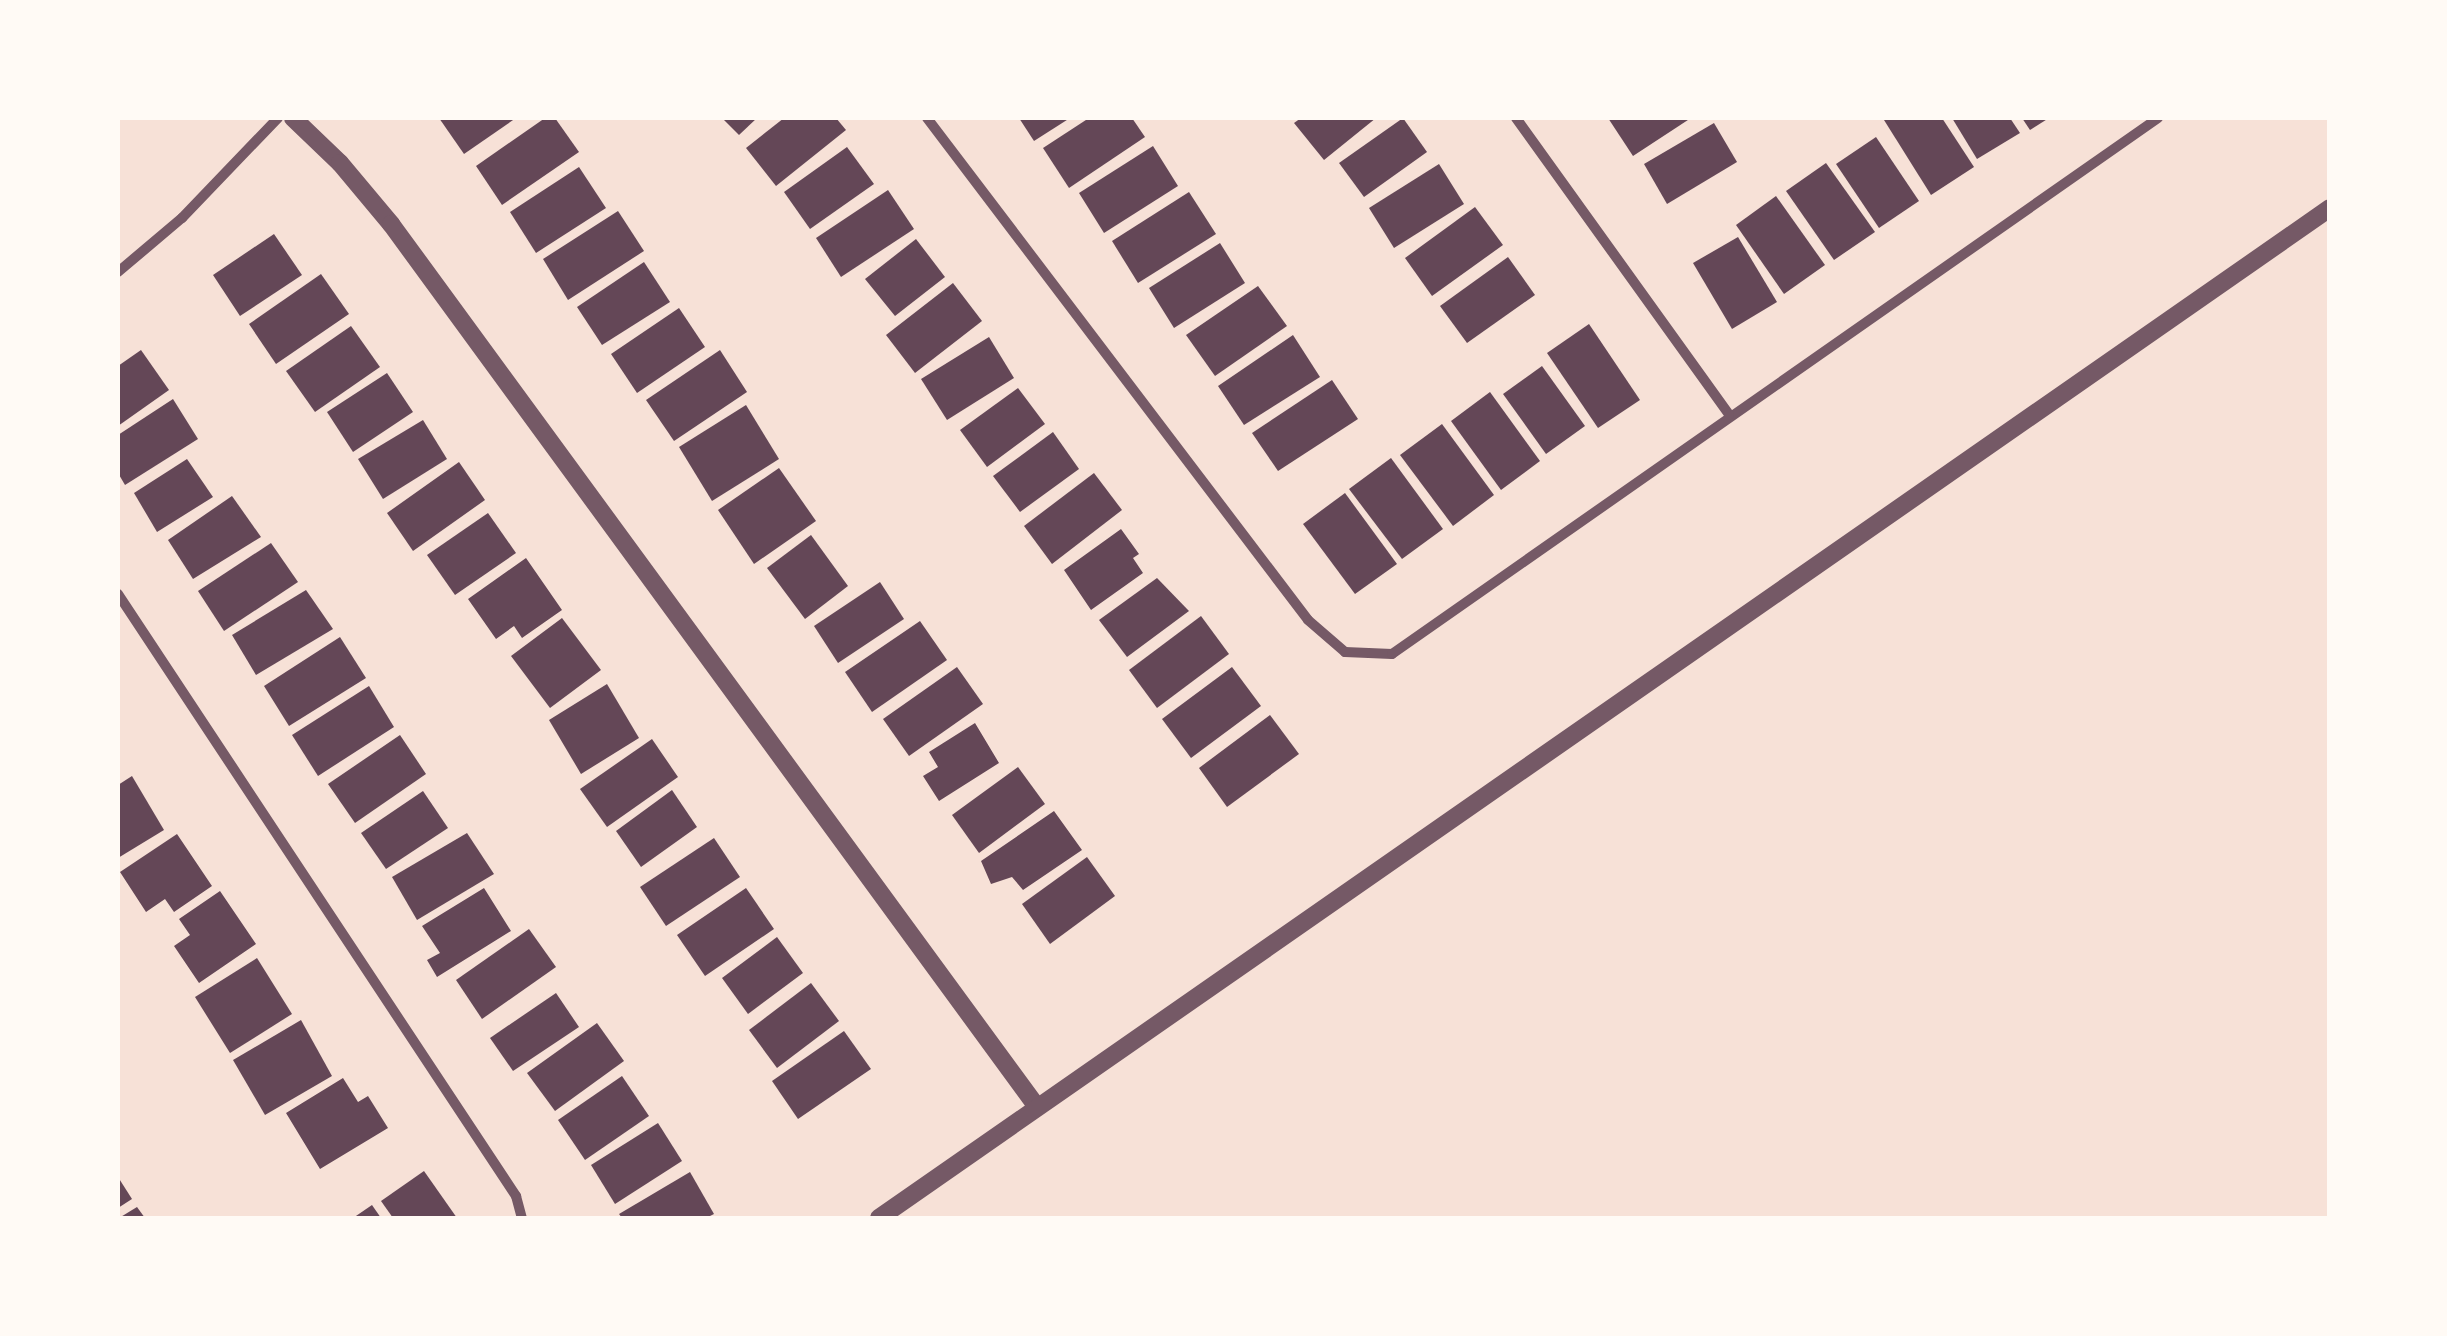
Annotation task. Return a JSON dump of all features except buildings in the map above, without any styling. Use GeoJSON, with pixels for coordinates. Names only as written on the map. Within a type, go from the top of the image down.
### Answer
{"type":"FeatureCollection","features":[{"type":"Feature","properties":{"kind":"street"},"geometry":{"type":"LineString","coordinates":[[118,272],[182,218],[278,118]]}},
{"type":"Feature","properties":{"kind":"street"},"geometry":{"type":"LineString","coordinates":[[293,118],[340,163],[391,224],[1036,1107]]}},
{"type":"Feature","properties":{"kind":"street"},"geometry":{"type":"LineString","coordinates":[[927,118],[1308,620],[1345,652],[1392,654],[1729,414],[2158,118]]}},
{"type":"Feature","properties":{"kind":"street"},"geometry":{"type":"LineString","coordinates":[[1516,118],[1729,414]]}},
{"type":"Feature","properties":{"kind":"street"},"geometry":{"type":"LineString","coordinates":[[879,1218],[2330,208]]}},
{"type":"Feature","properties":{"kind":"street"},"geometry":{"type":"LineString","coordinates":[[118,594],[516,1196],[522,1218]]}}]}
